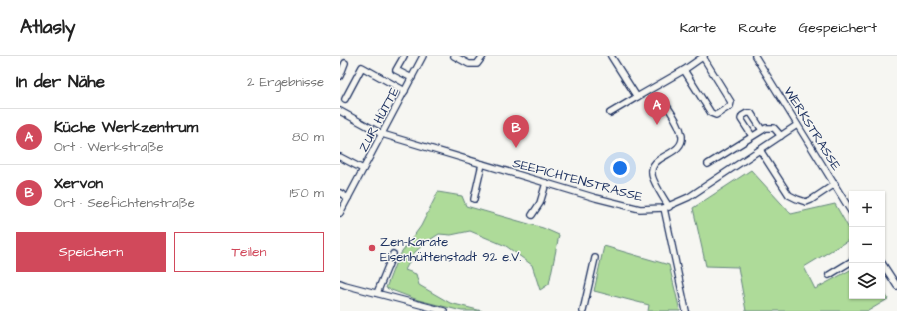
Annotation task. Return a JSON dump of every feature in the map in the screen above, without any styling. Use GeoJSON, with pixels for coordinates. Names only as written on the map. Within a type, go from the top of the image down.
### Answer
{"type":"FeatureCollection","features":[{"type":"Feature","properties":{"kind":"street"},"geometry":{"type":"LineString","coordinates":[[404,56],[396,70],[412,78]]}},
{"type":"Feature","properties":{"kind":"street"},"geometry":{"type":"LineString","coordinates":[[454,56],[471,65],[477,64],[483,56]]}},
{"type":"Feature","properties":{"kind":"street"},"geometry":{"type":"LineString","coordinates":[[611,56],[637,97]]}},
{"type":"Feature","properties":{"kind":"street"},"geometry":{"type":"LineString","coordinates":[[610,114],[684,70],[703,56],[731,102],[730,106],[716,115],[711,113],[684,70]]}},
{"type":"Feature","properties":{"kind":"street","name":"WERKSTRASSE"},"geometry":{"type":"LineString","coordinates":[[755,56],[849,208]]}},
{"type":"Feature","properties":{"kind":"street","name":"ZUR HÜTTE"},"geometry":{"type":"LineString","coordinates":[[340,213],[412,78],[421,57]]}},
{"type":"Feature","properties":{"kind":"street"},"geometry":{"type":"LineString","coordinates":[[340,76],[345,63]]}},
{"type":"Feature","properties":{"kind":"street"},"geometry":{"type":"LineString","coordinates":[[345,99],[362,67],[405,91]]}},
{"type":"Feature","properties":{"kind":"street"},"geometry":{"type":"LineString","coordinates":[[665,103],[678,123],[682,138],[680,145],[674,151],[656,162],[652,168],[652,175],[667,207],[686,311]]}},
{"type":"Feature","properties":{"kind":"street","name":"SEEFICHTENSTRASSE"},"geometry":{"type":"LineString","coordinates":[[340,112],[382,134],[546,183],[640,209],[667,207],[689,197],[798,125]]}},
{"type":"Feature","properties":{"kind":"street"},"geometry":{"type":"LineString","coordinates":[[752,136],[741,119],[747,112],[751,113],[762,130]]}},
{"type":"Feature","properties":{"kind":"street"},"geometry":{"type":"LineString","coordinates":[[708,164],[766,128],[774,128],[781,136]]}},
{"type":"Feature","properties":{"kind":"street"},"geometry":{"type":"LineString","coordinates":[[760,150],[789,195],[797,200],[806,202],[811,200],[835,184]]}},
{"type":"Feature","properties":{"kind":"street"},"geometry":{"type":"LineString","coordinates":[[340,157],[363,169]]}},
{"type":"Feature","properties":{"kind":"street"},"geometry":{"type":"LineString","coordinates":[[474,199],[482,164]]}},
{"type":"Feature","properties":{"kind":"street"},"geometry":{"type":"LineString","coordinates":[[532,216],[540,203],[546,183]]}},
{"type":"Feature","properties":{"kind":"street"},"geometry":{"type":"LineString","coordinates":[[340,193],[348,198]]}},
{"type":"Feature","properties":{"kind":"street"},"geometry":{"type":"LineString","coordinates":[[376,293],[393,254]]}},
{"type":"Feature","properties":{"kind":"street"},"geometry":{"type":"LineString","coordinates":[[583,311],[595,258]]}},
{"type":"Feature","properties":{"kind":"street"},"geometry":{"type":"LineString","coordinates":[[829,275],[849,263]]}},
{"type":"Feature","properties":{"kind":"street"},"geometry":{"type":"LineString","coordinates":[[885,268],[897,286]]}},
{"type":"Feature","properties":{"kind":"street"},"geometry":{"type":"LineString","coordinates":[[340,282],[444,311]]}},
{"type":"Feature","properties":{"kind":"green space"},"geometry":{"type":"Polygon","coordinates":[[[751,170],[791,214],[835,204],[849,229],[849,240],[804,267],[815,289],[849,271],[849,299],[885,299],[885,294],[888,299],[868,311],[746,311],[738,267],[706,266],[693,208],[751,170]]]}},
{"type":"Feature","properties":{"kind":"green space"},"geometry":{"type":"Polygon","coordinates":[[[438,192],[462,196],[466,206],[543,228],[559,235],[549,284],[540,290],[532,265],[506,246],[470,231],[451,235],[439,234],[425,243],[414,253],[405,270],[416,274],[419,285],[450,303],[482,311],[462,311],[418,300],[386,288],[397,259],[421,226],[438,192]]]}},
{"type":"Feature","properties":{"kind":"green space"},"geometry":{"type":"Polygon","coordinates":[[[604,246],[669,265],[680,311],[648,311],[649,305],[594,291],[604,246]]]}},
{"type":"Feature","properties":{"kind":"place","name":"Küche Werkzentrum"},"geometry":{"type":"Point","coordinates":[657,125]}},
{"type":"Feature","properties":{"kind":"place","name":"Xervon"},"geometry":{"type":"Point","coordinates":[516,148]}},
{"type":"Feature","properties":{"kind":"place","name":"Zen-Karate Eisenhüttenstadt 92 e.V."},"geometry":{"type":"Point","coordinates":[372,248]}}]}
